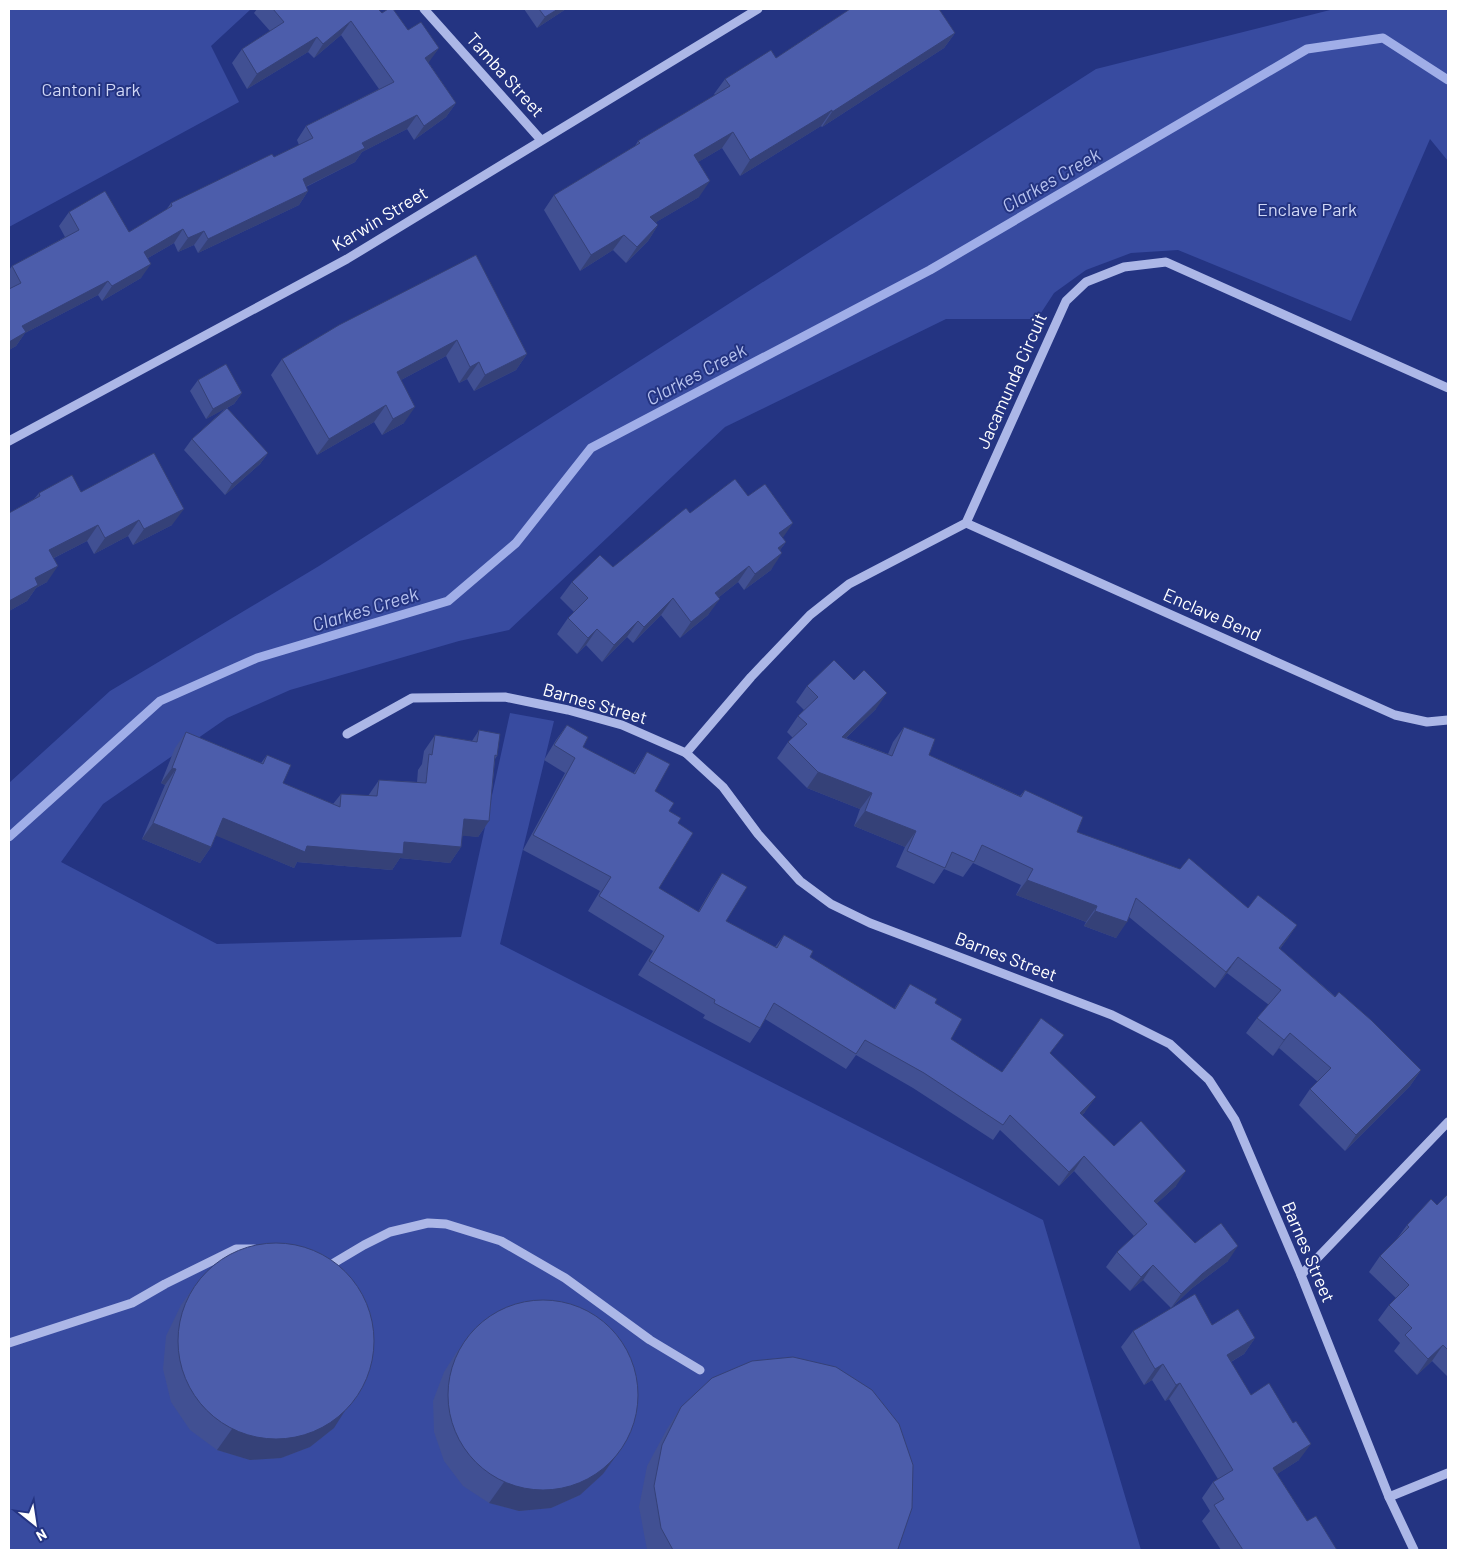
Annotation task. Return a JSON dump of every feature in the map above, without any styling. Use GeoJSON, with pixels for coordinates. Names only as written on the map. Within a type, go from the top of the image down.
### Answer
{"type":"FeatureCollection","features":[{"type":"Feature","properties":{"kind":"street","name":"Tamba Street"},"geometry":{"type":"LineString","coordinates":[[424,9],[541,140]]}},
{"type":"Feature","properties":{"kind":"street","name":"Karwin Street"},"geometry":{"type":"LineString","coordinates":[[9,441],[347,259],[758,9]]}},
{"type":"Feature","properties":{"kind":"street","name":"Jacamunda Circuit"},"geometry":{"type":"LineString","coordinates":[[966,523],[1066,301],[1086,282],[1124,267],[1166,262],[1448,388]]}},
{"type":"Feature","properties":{"kind":"street","name":"Enclave Bend"},"geometry":{"type":"LineString","coordinates":[[966,523],[1395,715],[1427,722],[1448,720]]}},
{"type":"Feature","properties":{"kind":"street"},"geometry":{"type":"LineString","coordinates":[[686,753],[751,677],[810,615],[849,584],[966,523]]}},
{"type":"Feature","properties":{"kind":"street","name":"Barnes Street"},"geometry":{"type":"LineString","coordinates":[[347,734],[412,698],[505,697],[568,710],[622,725],[686,753],[723,787],[758,834],[800,881],[831,904],[870,923],[1112,1016],[1170,1044],[1209,1080],[1235,1120],[1301,1275],[1389,1497],[1414,1550]]}},
{"type":"Feature","properties":{"kind":"street"},"geometry":{"type":"LineString","coordinates":[[1301,1275],[1448,1122]]}},
{"type":"Feature","properties":{"kind":"street"},"geometry":{"type":"LineString","coordinates":[[321,1264],[328,1268],[364,1245],[390,1232],[428,1223],[446,1224],[501,1241],[565,1278],[650,1340],[700,1370]]}},
{"type":"Feature","properties":{"kind":"street"},"geometry":{"type":"LineString","coordinates":[[9,1343],[132,1303],[164,1284],[236,1249],[262,1249]]}},
{"type":"Feature","properties":{"kind":"street"},"geometry":{"type":"LineString","coordinates":[[1389,1497],[1448,1473]]}},
{"type":"Feature","properties":{"kind":"green space","name":"Cantoni Park"},"geometry":{"type":"Polygon","coordinates":[[[9,9],[251,9],[211,46],[239,102],[9,227],[9,9]]]}},
{"type":"Feature","properties":{"kind":"green space","name":"Enclave Park"},"geometry":{"type":"Polygon","coordinates":[[[1334,9],[1448,9],[1448,161],[1430,139],[1351,321],[1178,250],[1131,253],[1086,270],[1054,293],[1037,319],[946,319],[725,427],[509,630],[459,641],[290,690],[227,718],[103,804],[61,862],[217,944],[461,937],[510,713],[554,721],[500,944],[1043,1220],[1141,1550],[9,1550],[9,783],[110,691],[319,566],[1096,69],[1334,9]]]}},
{"type":"Feature","properties":{"kind":"building"},"geometry":{"type":"Polygon","coordinates":[[[273,9],[378,9],[382,13],[388,9],[393,9],[408,30],[421,22],[439,48],[425,58],[456,103],[424,126],[417,115],[362,143],[365,148],[303,179],[308,191],[208,239],[204,231],[188,238],[183,229],[144,252],[151,264],[112,286],[108,281],[22,326],[26,332],[9,342],[9,289],[21,283],[12,266],[79,230],[69,212],[105,191],[129,232],[172,206],[171,203],[272,154],[274,157],[313,138],[306,126],[394,82],[351,21],[323,44],[317,37],[257,74],[242,49],[284,22],[273,9]]]}},
{"type":"Feature","properties":{"kind":"building"},"geometry":{"type":"Polygon","coordinates":[[[539,9],[558,9],[545,17],[539,9]]]}},
{"type":"Feature","properties":{"kind":"building"},"geometry":{"type":"Polygon","coordinates":[[[850,9],[939,9],[955,33],[832,112],[832,110],[750,160],[733,132],[694,155],[710,181],[650,217],[658,225],[637,247],[624,235],[591,255],[554,195],[640,143],[638,141],[730,86],[725,79],[771,50],[776,58],[850,9]]]}},
{"type":"Feature","properties":{"kind":"building"},"geometry":{"type":"Polygon","coordinates":[[[476,255],[527,354],[485,375],[479,362],[470,367],[457,340],[397,372],[415,407],[393,419],[386,405],[329,439],[282,359],[339,325],[476,255]]]}},
{"type":"Feature","properties":{"kind":"building"},"geometry":{"type":"Polygon","coordinates":[[[226,364],[242,393],[213,409],[198,380],[226,364]]]}},
{"type":"Feature","properties":{"kind":"building"},"geometry":{"type":"Polygon","coordinates":[[[227,408],[268,453],[232,484],[192,439],[227,408]]]}},
{"type":"Feature","properties":{"kind":"building"},"geometry":{"type":"Polygon","coordinates":[[[154,453],[184,509],[144,529],[139,520],[105,538],[98,525],[49,550],[58,566],[35,578],[38,585],[9,601],[9,513],[40,496],[39,493],[72,475],[81,492],[154,453]]]}},
{"type":"Feature","properties":{"kind":"building"},"geometry":{"type":"Polygon","coordinates":[[[735,479],[748,496],[765,484],[793,523],[779,533],[786,542],[778,548],[782,553],[755,574],[749,566],[715,593],[720,599],[691,622],[673,598],[644,627],[638,621],[614,645],[597,629],[588,638],[568,618],[588,598],[572,582],[600,555],[613,567],[686,508],[690,513],[735,479]]]}},
{"type":"Feature","properties":{"kind":"building"},"geometry":{"type":"Polygon","coordinates":[[[834,660],[854,680],[864,670],[887,693],[842,737],[892,756],[904,727],[935,739],[929,755],[1021,797],[1025,790],[1083,817],[1077,832],[1180,869],[1189,858],[1248,908],[1258,895],[1297,925],[1279,948],[1335,997],[1339,992],[1371,1020],[1421,1070],[1356,1135],[1310,1089],[1331,1068],[1290,1033],[1284,1040],[1257,1018],[1281,990],[1238,957],[1226,972],[1136,898],[1127,922],[1095,911],[1097,906],[1027,880],[1033,869],[982,845],[974,862],[952,852],[945,868],[907,851],[916,831],[865,811],[872,793],[818,772],[788,742],[807,724],[798,716],[818,697],[807,686],[834,660]]]}},
{"type":"Feature","properties":{"kind":"building"},"geometry":{"type":"Polygon","coordinates":[[[567,725],[588,737],[583,747],[635,774],[647,752],[670,764],[655,791],[674,803],[669,811],[681,818],[678,823],[693,833],[659,888],[699,912],[722,873],[747,887],[726,921],[777,948],[784,935],[813,951],[810,957],[895,1009],[910,984],[937,999],[935,1003],[962,1019],[951,1039],[1002,1072],[1041,1018],[1064,1035],[1050,1053],[1096,1097],[1080,1113],[1114,1146],[1141,1121],[1186,1171],[1154,1201],[1195,1243],[1221,1223],[1238,1246],[1202,1274],[1181,1294],[1153,1265],[1141,1277],[1117,1252],[1147,1224],[1084,1156],[1069,1172],[1010,1115],[1003,1125],[924,1073],[865,1040],[856,1054],[774,1003],[760,1028],[714,1003],[715,1000],[649,961],[664,936],[599,896],[611,877],[533,835],[575,758],[554,745],[567,725]]]}},
{"type":"Feature","properties":{"kind":"building"},"geometry":{"type":"Polygon","coordinates":[[[479,730],[500,734],[497,756],[495,755],[489,821],[464,819],[461,847],[404,842],[403,854],[307,846],[305,852],[223,818],[211,847],[153,823],[176,769],[172,768],[186,732],[263,764],[267,755],[291,765],[283,783],[340,807],[341,794],[377,796],[379,780],[426,783],[429,754],[432,755],[435,735],[477,742],[479,730]]]}},
{"type":"Feature","properties":{"kind":"building"},"geometry":{"type":"Polygon","coordinates":[[[1448,1194],[1448,1350],[1443,1345],[1428,1359],[1405,1335],[1412,1328],[1389,1305],[1409,1285],[1380,1256],[1409,1227],[1407,1225],[1431,1199],[1437,1205],[1448,1194]]]}},
{"type":"Feature","properties":{"kind":"building"},"geometry":{"type":"Polygon","coordinates":[[[276,1243],[295,1245],[313,1251],[330,1260],[345,1272],[357,1287],[366,1304],[372,1322],[374,1341],[372,1360],[366,1378],[357,1395],[345,1410],[330,1422],[313,1431],[295,1437],[276,1439],[257,1437],[239,1431],[222,1422],[207,1410],[195,1395],[186,1378],[180,1360],[178,1341],[180,1322],[186,1304],[195,1287],[207,1272],[222,1260],[239,1251],[257,1245],[276,1243]]]}},
{"type":"Feature","properties":{"kind":"building"},"geometry":{"type":"Polygon","coordinates":[[[1195,1294],[1212,1325],[1238,1309],[1255,1338],[1227,1355],[1251,1395],[1269,1383],[1293,1423],[1296,1421],[1311,1444],[1273,1468],[1307,1521],[1316,1516],[1337,1550],[1243,1550],[1214,1505],[1224,1499],[1213,1482],[1233,1470],[1180,1383],[1176,1385],[1163,1364],[1155,1369],[1133,1331],[1195,1294]]]}},
{"type":"Feature","properties":{"kind":"building"},"geometry":{"type":"Polygon","coordinates":[[[543,1300],[561,1302],[579,1308],[596,1316],[610,1328],[622,1342],[630,1359],[636,1377],[638,1395],[636,1413],[630,1431],[622,1448],[610,1462],[596,1474],[579,1482],[561,1488],[543,1490],[525,1488],[507,1482],[490,1474],[476,1462],[464,1448],[456,1431],[450,1413],[448,1395],[450,1377],[456,1359],[464,1342],[476,1328],[490,1316],[507,1308],[525,1302],[543,1300]]]}},
{"type":"Feature","properties":{"kind":"building"},"geometry":{"type":"Polygon","coordinates":[[[793,1357],[836,1367],[872,1390],[899,1424],[913,1465],[912,1508],[898,1549],[673,1550],[661,1528],[654,1486],[662,1445],[681,1407],[712,1378],[752,1361],[793,1357]]]}},
{"type":"Feature","properties":{"kind":"waterway","name":"Clarkes Creek"},"geometry":{"type":"LineString","coordinates":[[9,837],[160,701],[257,658],[448,601],[516,543],[591,448],[930,270],[1307,49],[1383,38],[1448,80]]}}]}
